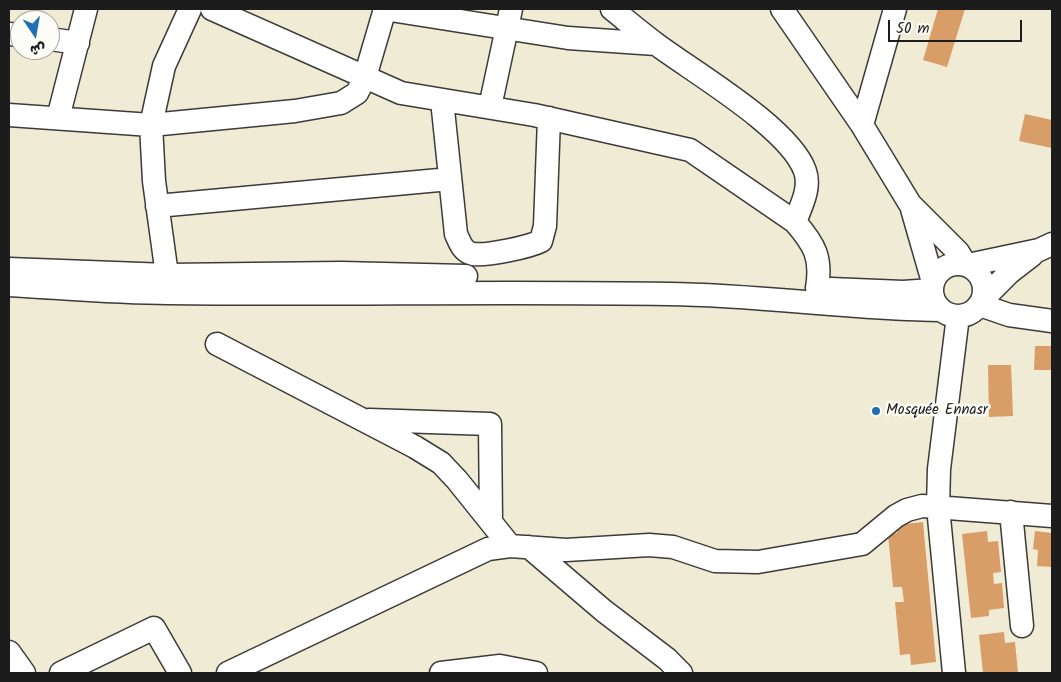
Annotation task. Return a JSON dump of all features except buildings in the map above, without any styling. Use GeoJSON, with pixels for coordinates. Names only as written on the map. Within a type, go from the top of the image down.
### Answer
{"type":"FeatureCollection","features":[{"type":"Feature","properties":{"kind":"street"},"geometry":{"type":"LineString","coordinates":[[58,118],[86,9]]}},
{"type":"Feature","properties":{"kind":"street"},"geometry":{"type":"LineString","coordinates":[[166,284],[157,206],[151,125],[164,66],[190,9]]}},
{"type":"Feature","properties":{"kind":"street"},"geometry":{"type":"LineString","coordinates":[[9,115],[151,125],[295,111],[341,103],[357,93],[365,77],[385,9],[510,18],[568,38],[656,44]]}},
{"type":"Feature","properties":{"kind":"street"},"geometry":{"type":"LineString","coordinates":[[612,9],[656,44],[748,108],[798,154],[806,172],[808,187],[795,222]]}},
{"type":"Feature","properties":{"kind":"street"},"geometry":{"type":"LineString","coordinates":[[782,9],[862,124],[910,204],[941,300]]}},
{"type":"Feature","properties":{"kind":"street"},"geometry":{"type":"LineString","coordinates":[[862,124],[895,9]]}},
{"type":"Feature","properties":{"kind":"street"},"geometry":{"type":"LineString","coordinates":[[227,12],[401,93],[549,118],[690,150],[795,222],[808,236],[817,253],[820,270],[817,288]]}},
{"type":"Feature","properties":{"kind":"street"},"geometry":{"type":"LineString","coordinates":[[490,107],[510,18]]}},
{"type":"Feature","properties":{"kind":"street"},"geometry":{"type":"LineString","coordinates":[[60,40],[78,43]]}},
{"type":"Feature","properties":{"kind":"street"},"geometry":{"type":"LineString","coordinates":[[442,100],[456,234],[462,248],[473,254],[528,248],[542,241],[545,226],[549,118]]}},
{"type":"Feature","properties":{"kind":"street"},"geometry":{"type":"LineString","coordinates":[[157,206],[450,179]]}},
{"type":"Feature","properties":{"kind":"street"},"geometry":{"type":"LineString","coordinates":[[910,204],[958,252],[967,265],[975,269],[984,282],[982,301]]}},
{"type":"Feature","properties":{"kind":"street"},"geometry":{"type":"LineString","coordinates":[[954,673],[938,507],[940,271],[952,264],[967,265],[1046,247]]}},
{"type":"Feature","properties":{"kind":"street"},"geometry":{"type":"LineString","coordinates":[[9,269],[166,284],[341,273],[685,279],[903,292],[941,300],[970,314],[1010,272],[1046,247]]}},
{"type":"Feature","properties":{"kind":"street"},"geometry":{"type":"LineString","coordinates":[[9,285],[166,284],[436,291],[673,294],[771,299],[886,309],[941,300]]}},
{"type":"Feature","properties":{"kind":"street"},"geometry":{"type":"LineString","coordinates":[[982,301],[1009,315],[1052,321]]}},
{"type":"Feature","properties":{"kind":"street"},"geometry":{"type":"LineString","coordinates":[[218,344],[364,420],[441,463],[491,522],[520,547],[667,659],[680,673]]}},
{"type":"Feature","properties":{"kind":"street"},"geometry":{"type":"LineString","coordinates":[[364,420],[490,424],[491,522]]}},
{"type":"Feature","properties":{"kind":"street"},"geometry":{"type":"LineString","coordinates":[[228,673],[488,549],[520,547],[566,550],[649,545],[673,547],[715,561],[736,563],[758,562],[862,544],[907,510],[922,506],[1052,516]]}},
{"type":"Feature","properties":{"kind":"street"},"geometry":{"type":"LineString","coordinates":[[1011,512],[1022,626]]}},
{"type":"Feature","properties":{"kind":"street"},"geometry":{"type":"LineString","coordinates":[[61,673],[154,628],[180,673]]}},
{"type":"Feature","properties":{"kind":"street"},"geometry":{"type":"LineString","coordinates":[[9,652],[24,673]]}},
{"type":"Feature","properties":{"kind":"street"},"geometry":{"type":"LineString","coordinates":[[441,673],[500,666],[536,673]]}},
{"type":"Feature","properties":{"kind":"place","name":"Mosquée Ennasr"},"geometry":{"type":"Point","coordinates":[876,411]}}]}
